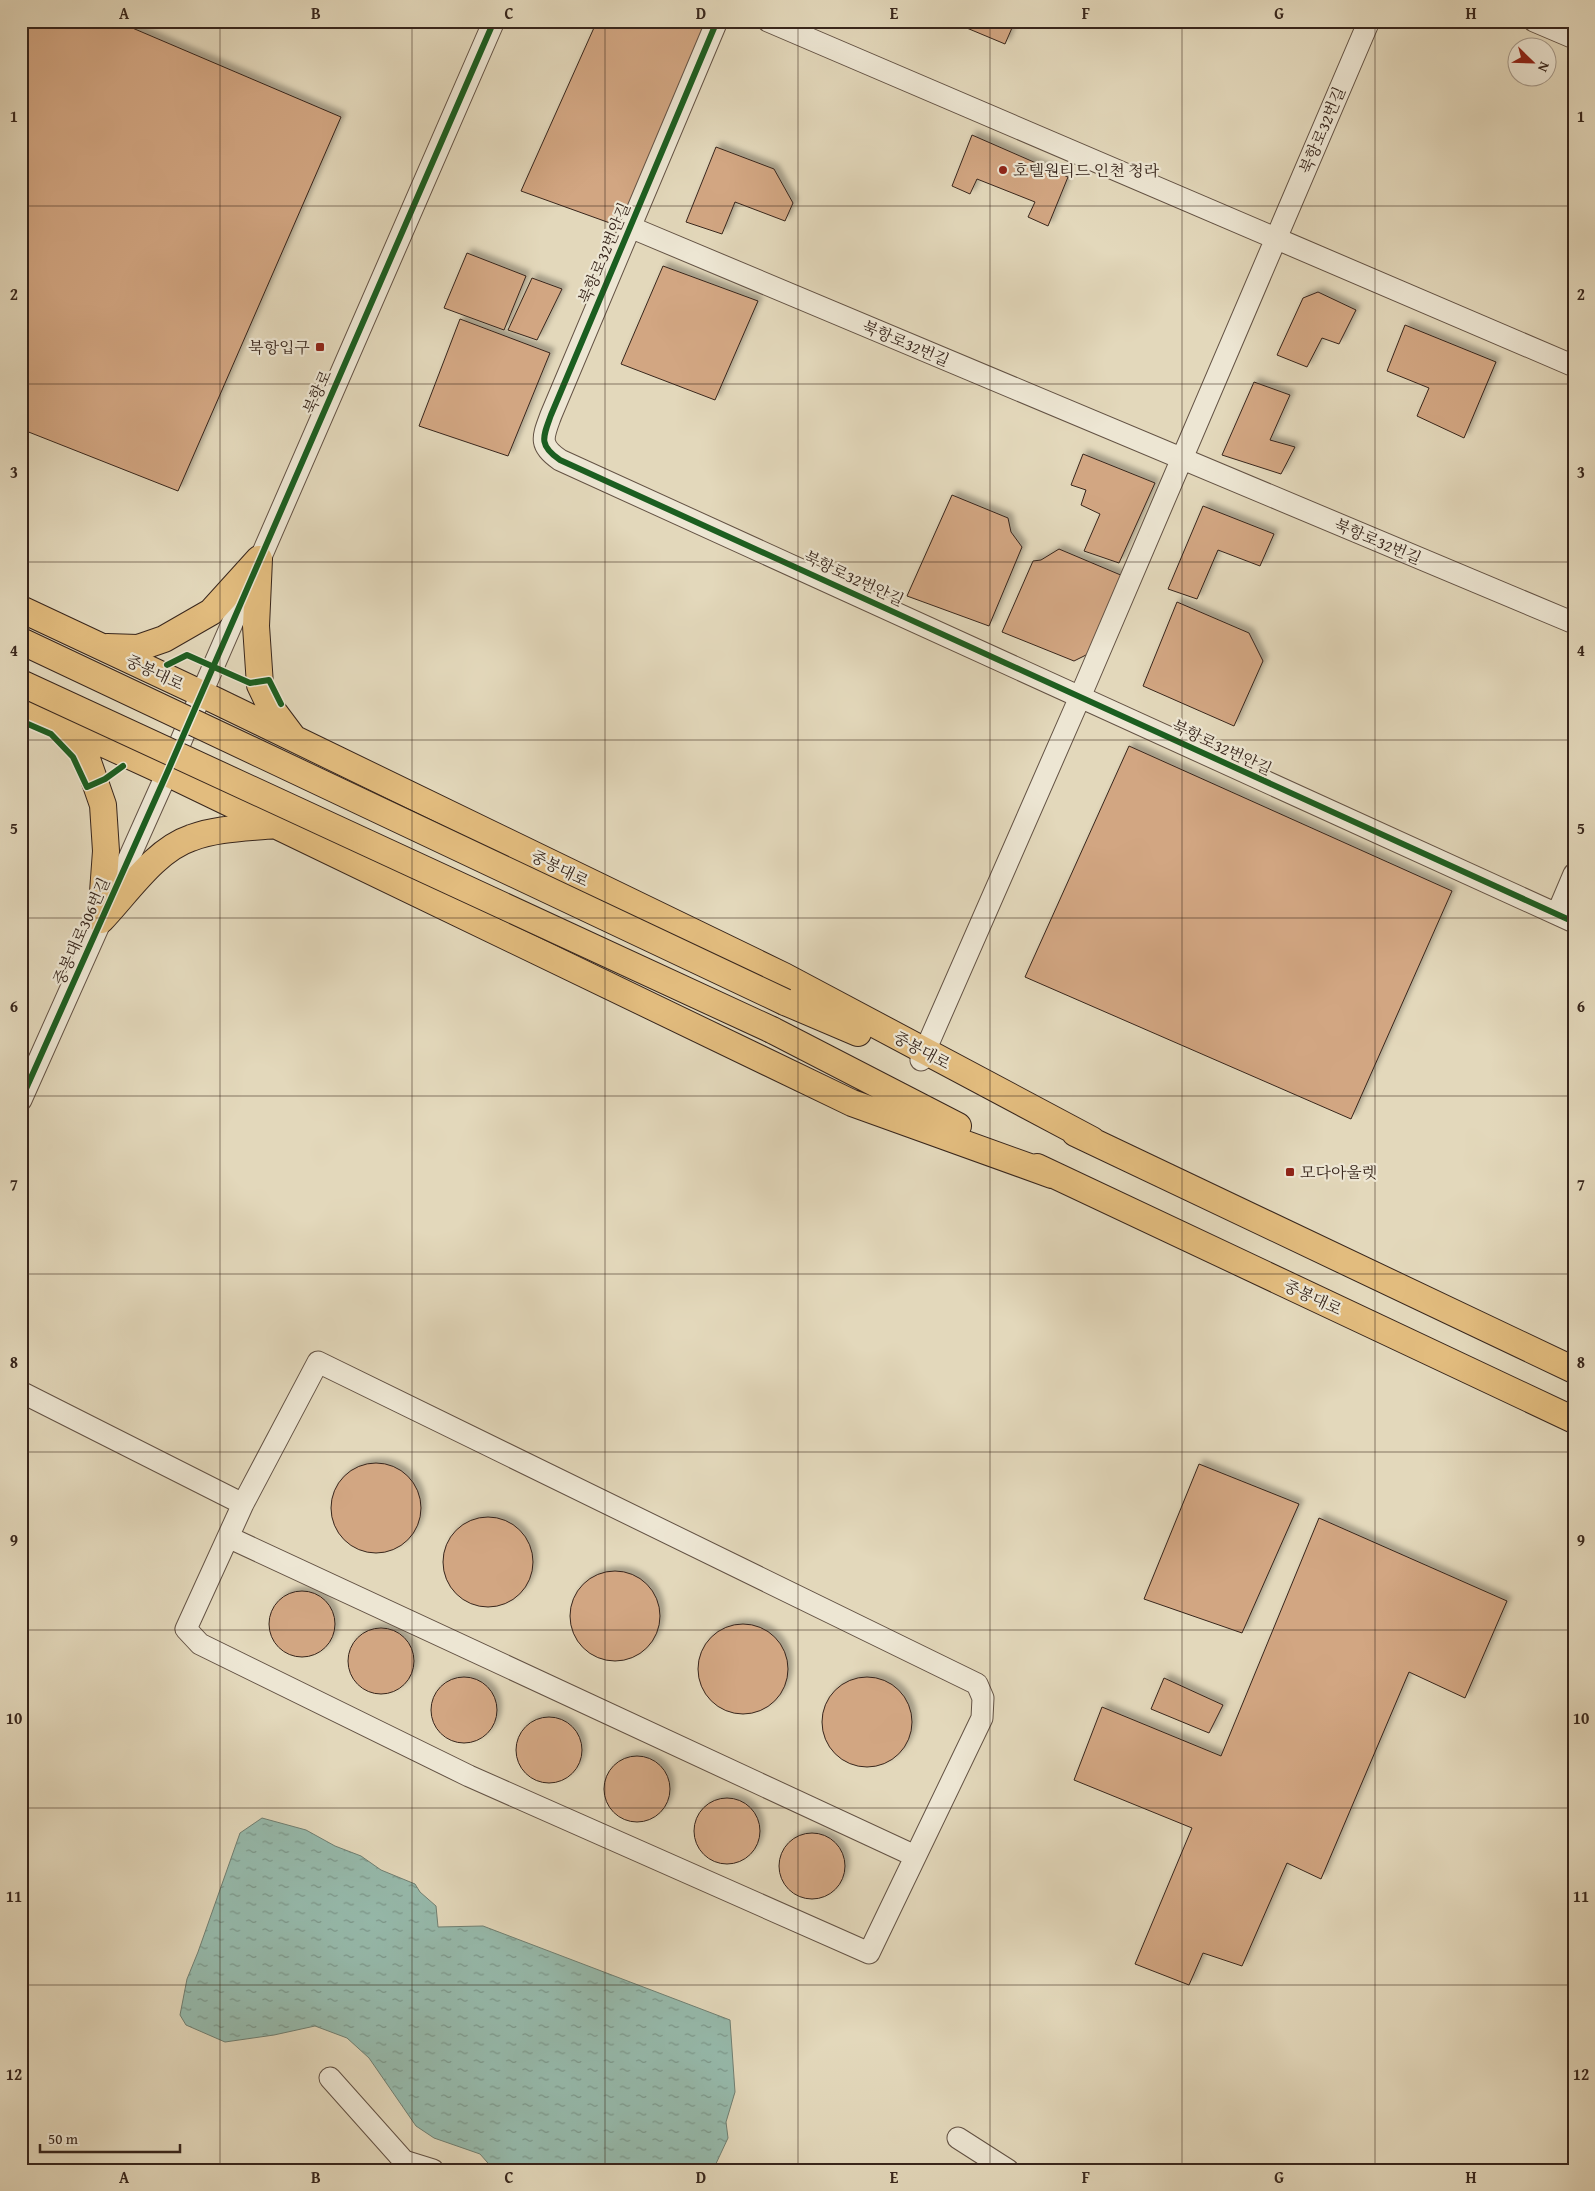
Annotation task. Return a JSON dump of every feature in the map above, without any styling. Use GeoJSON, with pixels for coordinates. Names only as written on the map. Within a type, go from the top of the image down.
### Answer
{"type":"FeatureCollection","features":[{"type":"Feature","properties":{"kind":"main road"},"geometry":{"type":"LineString","coordinates":[[100,646],[138,648],[164,639],[211,612],[259,559]]}},
{"type":"Feature","properties":{"kind":"main road"},"geometry":{"type":"LineString","coordinates":[[259,559],[256,626],[260,685],[271,708],[293,738]]}},
{"type":"Feature","properties":{"kind":"main road","name":"중봉대로"},"geometry":{"type":"LineString","coordinates":[[21,610],[200,693],[784,976],[923,1056],[1092,1140],[1574,1370]]}},
{"type":"Feature","properties":{"kind":"main road","name":"중봉대로"},"geometry":{"type":"LineString","coordinates":[[21,641],[785,1002],[923,1056]]}},
{"type":"Feature","properties":{"kind":"main road","name":"중봉대로"},"geometry":{"type":"LineString","coordinates":[[21,683],[772,1030],[1052,1175],[1574,1420]]}},
{"type":"Feature","properties":{"kind":"main road","name":"중봉대로"},"geometry":{"type":"LineString","coordinates":[[21,706],[167,773],[852,1103],[1052,1175]]}},
{"type":"Feature","properties":{"kind":"main road"},"geometry":{"type":"LineString","coordinates":[[63,726],[86,756],[103,805],[106,851],[102,920]]}},
{"type":"Feature","properties":{"kind":"main road"},"geometry":{"type":"LineString","coordinates":[[102,920],[161,855],[191,838],[226,831],[275,825]]}},
{"type":"Feature","properties":{"kind":"street","name":"북항로"},"geometry":{"type":"LineString","coordinates":[[167,773],[200,693],[494,21]]}},
{"type":"Feature","properties":{"kind":"street","name":"북항로32번안길"},"geometry":{"type":"LineString","coordinates":[[717,21],[551,415],[543,438],[548,451],[560,460],[1565,918]]}},
{"type":"Feature","properties":{"kind":"street"},"geometry":{"type":"LineString","coordinates":[[768,21],[1574,366]]}},
{"type":"Feature","properties":{"kind":"street","name":"북항로32번길"},"geometry":{"type":"LineString","coordinates":[[923,1056],[1080,697],[1369,21]]}},
{"type":"Feature","properties":{"kind":"street"},"geometry":{"type":"LineString","coordinates":[[1534,21],[1574,38]]}},
{"type":"Feature","properties":{"kind":"street","name":"북항로32번길"},"geometry":{"type":"LineString","coordinates":[[630,227],[1574,623]]}},
{"type":"Feature","properties":{"kind":"street","name":"중봉대로306번길"},"geometry":{"type":"LineString","coordinates":[[21,1100],[167,773]]}},
{"type":"Feature","properties":{"kind":"street"},"geometry":{"type":"LineString","coordinates":[[1565,918],[1574,874]]}},
{"type":"Feature","properties":{"kind":"street"},"geometry":{"type":"LineString","coordinates":[[318,1362],[977,1684],[983,1698],[982,1718],[869,1953],[469,1776],[200,1644],[186,1629],[228,1537],[243,1504],[318,1362]]}},
{"type":"Feature","properties":{"kind":"street"},"geometry":{"type":"LineString","coordinates":[[21,1392],[243,1504]]}},
{"type":"Feature","properties":{"kind":"street"},"geometry":{"type":"LineString","coordinates":[[228,1537],[915,1856]]}},
{"type":"Feature","properties":{"kind":"street"},"geometry":{"type":"LineString","coordinates":[[330,2078],[404,2161],[432,2170]]}},
{"type":"Feature","properties":{"kind":"street"},"geometry":{"type":"LineString","coordinates":[[958,2138],[1008,2170]]}},
{"type":"Feature","properties":{"kind":"water"},"geometry":{"type":"Polygon","coordinates":[[[262,1818],[306,1830],[335,1846],[361,1856],[381,1870],[415,1884],[420,1892],[436,1906],[438,1927],[483,1926],[730,2020],[735,2092],[726,2122],[728,2138],[713,2170],[494,2170],[480,2154],[434,2138],[416,2126],[369,2058],[347,2038],[315,2026],[274,2035],[225,2042],[186,2025],[180,2015],[187,1979],[240,1833],[262,1818]]]}},
{"type":"Feature","properties":{"kind":"building"},"geometry":{"type":"Polygon","coordinates":[[[21,21],[116,21],[341,117],[178,491],[21,429],[21,21]]]}},
{"type":"Feature","properties":{"kind":"building"},"geometry":{"type":"Polygon","coordinates":[[[597,21],[707,21],[621,227],[521,191],[597,21]]]}},
{"type":"Feature","properties":{"kind":"building"},"geometry":{"type":"Polygon","coordinates":[[[950,21],[1015,21],[1005,44],[950,21]]]}},
{"type":"Feature","properties":{"kind":"building"},"geometry":{"type":"Polygon","coordinates":[[[972,135],[1068,177],[1048,226],[1028,217],[1035,202],[977,179],[970,194],[952,186],[972,135]]]}},
{"type":"Feature","properties":{"kind":"building"},"geometry":{"type":"Polygon","coordinates":[[[716,147],[774,169],[793,203],[785,221],[735,202],[722,234],[686,222],[716,147]]]}},
{"type":"Feature","properties":{"kind":"building"},"geometry":{"type":"Polygon","coordinates":[[[467,253],[526,276],[504,330],[444,308],[467,253]]]}},
{"type":"Feature","properties":{"kind":"building"},"geometry":{"type":"Polygon","coordinates":[[[663,266],[758,301],[715,400],[621,364],[663,266]]]}},
{"type":"Feature","properties":{"kind":"building"},"geometry":{"type":"Polygon","coordinates":[[[532,278],[562,289],[537,340],[508,330],[532,278]]]}},
{"type":"Feature","properties":{"kind":"building"},"geometry":{"type":"Polygon","coordinates":[[[1318,292],[1356,310],[1339,344],[1322,338],[1307,367],[1277,355],[1303,298],[1318,292]]]}},
{"type":"Feature","properties":{"kind":"building"},"geometry":{"type":"Polygon","coordinates":[[[460,319],[550,353],[508,456],[419,426],[460,319]]]}},
{"type":"Feature","properties":{"kind":"building"},"geometry":{"type":"Polygon","coordinates":[[[1405,325],[1496,362],[1464,438],[1417,416],[1429,388],[1387,371],[1405,325]]]}},
{"type":"Feature","properties":{"kind":"building"},"geometry":{"type":"Polygon","coordinates":[[[1254,382],[1290,395],[1270,440],[1295,447],[1281,474],[1222,455],[1254,382]]]}},
{"type":"Feature","properties":{"kind":"building"},"geometry":{"type":"Polygon","coordinates":[[[1083,454],[1155,483],[1119,563],[1084,551],[1100,514],[1081,505],[1086,490],[1071,485],[1083,454]]]}},
{"type":"Feature","properties":{"kind":"building"},"geometry":{"type":"Polygon","coordinates":[[[952,495],[1008,518],[1011,532],[1022,547],[989,626],[907,596],[952,495]]]}},
{"type":"Feature","properties":{"kind":"building"},"geometry":{"type":"Polygon","coordinates":[[[1203,506],[1274,534],[1260,566],[1218,550],[1197,599],[1168,589],[1203,506]]]}},
{"type":"Feature","properties":{"kind":"building"},"geometry":{"type":"Polygon","coordinates":[[[1059,549],[1123,576],[1092,652],[1074,661],[1002,632],[1033,561],[1041,560],[1059,549]]]}},
{"type":"Feature","properties":{"kind":"building"},"geometry":{"type":"Polygon","coordinates":[[[1177,602],[1249,633],[1263,661],[1234,726],[1143,686],[1177,602]]]}},
{"type":"Feature","properties":{"kind":"building"},"geometry":{"type":"Polygon","coordinates":[[[1129,746],[1452,891],[1351,1119],[1025,977],[1129,746]]]}},
{"type":"Feature","properties":{"kind":"building"},"geometry":{"type":"Polygon","coordinates":[[[376,1463],[393,1467],[408,1476],[417,1491],[421,1508],[417,1525],[408,1540],[393,1549],[376,1553],[359,1549],[344,1540],[335,1525],[331,1508],[335,1491],[344,1476],[359,1467],[376,1463]]]}},
{"type":"Feature","properties":{"kind":"building"},"geometry":{"type":"Polygon","coordinates":[[[1199,1464],[1299,1504],[1242,1633],[1144,1599],[1199,1464]]]}},
{"type":"Feature","properties":{"kind":"building"},"geometry":{"type":"Polygon","coordinates":[[[488,1517],[505,1521],[520,1530],[529,1545],[533,1562],[529,1579],[520,1594],[505,1603],[488,1607],[471,1603],[456,1594],[447,1579],[443,1562],[447,1545],[456,1530],[471,1521],[488,1517]]]}},
{"type":"Feature","properties":{"kind":"building"},"geometry":{"type":"Polygon","coordinates":[[[1319,1518],[1507,1601],[1465,1698],[1409,1672],[1321,1879],[1287,1863],[1242,1966],[1203,1953],[1189,1985],[1135,1964],[1192,1828],[1074,1780],[1102,1707],[1221,1756],[1319,1518]]]}},
{"type":"Feature","properties":{"kind":"building"},"geometry":{"type":"Polygon","coordinates":[[[615,1571],[632,1575],[647,1584],[656,1599],[660,1616],[656,1633],[647,1648],[632,1657],[615,1661],[598,1657],[583,1648],[574,1633],[570,1616],[574,1599],[583,1584],[598,1575],[615,1571]]]}},
{"type":"Feature","properties":{"kind":"building"},"geometry":{"type":"Polygon","coordinates":[[[302,1591],[315,1594],[325,1601],[332,1611],[335,1624],[332,1637],[325,1647],[315,1654],[302,1657],[289,1654],[279,1647],[272,1637],[269,1624],[272,1611],[279,1601],[289,1594],[302,1591]]]}},
{"type":"Feature","properties":{"kind":"building"},"geometry":{"type":"Polygon","coordinates":[[[743,1624],[760,1628],[775,1637],[784,1652],[788,1669],[784,1686],[775,1701],[760,1710],[743,1714],[726,1710],[711,1701],[702,1686],[698,1669],[702,1652],[711,1637],[726,1628],[743,1624]]]}},
{"type":"Feature","properties":{"kind":"building"},"geometry":{"type":"Polygon","coordinates":[[[381,1628],[394,1631],[404,1638],[411,1648],[414,1661],[411,1674],[404,1684],[394,1691],[381,1694],[368,1691],[358,1684],[351,1674],[348,1661],[351,1648],[358,1638],[368,1631],[381,1628]]]}},
{"type":"Feature","properties":{"kind":"building"},"geometry":{"type":"Polygon","coordinates":[[[464,1677],[477,1680],[487,1687],[494,1697],[497,1710],[494,1723],[487,1733],[477,1740],[464,1743],[451,1740],[441,1733],[434,1723],[431,1710],[434,1697],[441,1687],[451,1680],[464,1677]]]}},
{"type":"Feature","properties":{"kind":"building"},"geometry":{"type":"Polygon","coordinates":[[[867,1677],[884,1681],[899,1690],[908,1705],[912,1722],[908,1739],[899,1754],[884,1763],[867,1767],[850,1763],[835,1754],[826,1739],[822,1722],[826,1705],[835,1690],[850,1681],[867,1677]]]}},
{"type":"Feature","properties":{"kind":"building"},"geometry":{"type":"Polygon","coordinates":[[[1164,1678],[1223,1705],[1209,1733],[1151,1709],[1164,1678]]]}},
{"type":"Feature","properties":{"kind":"building"},"geometry":{"type":"Polygon","coordinates":[[[549,1717],[562,1720],[572,1727],[579,1737],[582,1750],[579,1763],[572,1773],[562,1780],[549,1783],[536,1780],[526,1773],[519,1763],[516,1750],[519,1737],[526,1727],[536,1720],[549,1717]]]}},
{"type":"Feature","properties":{"kind":"building"},"geometry":{"type":"Polygon","coordinates":[[[637,1756],[650,1759],[660,1766],[667,1776],[670,1789],[667,1802],[660,1812],[650,1819],[637,1822],[624,1819],[614,1812],[607,1802],[604,1789],[607,1776],[614,1766],[624,1759],[637,1756]]]}},
{"type":"Feature","properties":{"kind":"building"},"geometry":{"type":"Polygon","coordinates":[[[727,1798],[740,1801],[750,1808],[757,1818],[760,1831],[757,1844],[750,1854],[740,1861],[727,1864],[714,1861],[704,1854],[697,1844],[694,1831],[697,1818],[704,1808],[714,1801],[727,1798]]]}},
{"type":"Feature","properties":{"kind":"building"},"geometry":{"type":"Polygon","coordinates":[[[812,1833],[825,1836],[835,1843],[842,1853],[845,1866],[842,1879],[835,1889],[825,1896],[812,1899],[799,1896],[789,1889],[782,1879],[779,1866],[782,1853],[789,1843],[799,1836],[812,1833]]]}},
{"type":"Feature","properties":{"kind":"cycle path"},"geometry":{"type":"LineString","coordinates":[[21,1100],[167,773],[494,21]]}},
{"type":"Feature","properties":{"kind":"cycle path"},"geometry":{"type":"LineString","coordinates":[[717,21],[551,415],[544,440],[548,450],[560,460],[1574,922]]}},
{"type":"Feature","properties":{"kind":"cycle path"},"geometry":{"type":"LineString","coordinates":[[167,665],[187,655],[250,683],[269,680],[281,704]]}},
{"type":"Feature","properties":{"kind":"cycle path"},"geometry":{"type":"LineString","coordinates":[[21,721],[51,734],[73,757],[87,787],[105,779],[123,766]]}},
{"type":"Feature","properties":{"kind":"place","name":"호텔원티드 인천 청라"},"geometry":{"type":"Point","coordinates":[1003,170]}},
{"type":"Feature","properties":{"kind":"place","name":"북항입구"},"geometry":{"type":"Point","coordinates":[320,347]}},
{"type":"Feature","properties":{"kind":"place","name":"모다아울렛"},"geometry":{"type":"Point","coordinates":[1290,1172]}}]}
